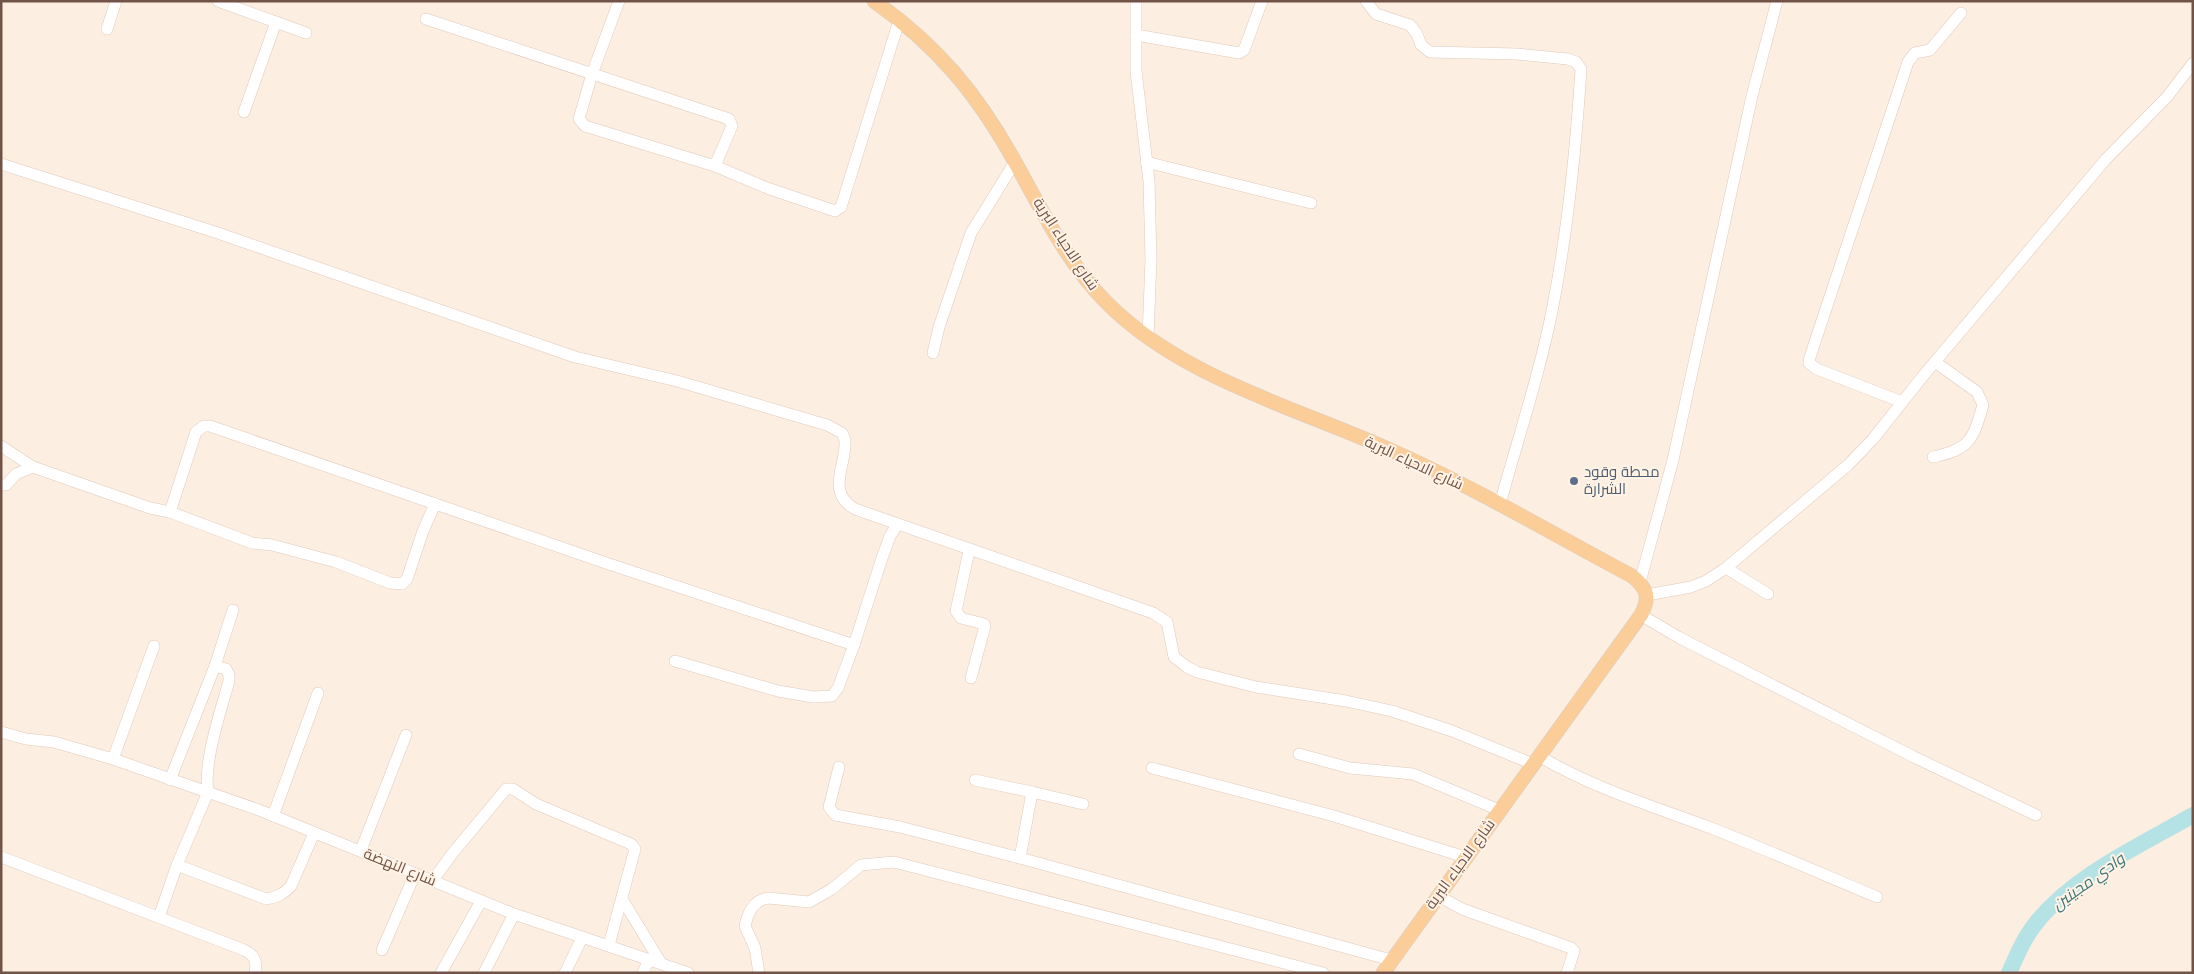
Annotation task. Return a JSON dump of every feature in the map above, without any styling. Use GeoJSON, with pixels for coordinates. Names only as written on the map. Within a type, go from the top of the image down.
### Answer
{"type":"FeatureCollection","features":[{"type":"Feature","properties":{"kind":"main road","name":"شارع الاحياء البرية"},"geometry":{"type":"LineString","coordinates":[[874,1],[889,6],[899,21],[951,67],[985,112],[1051,226],[1086,278],[1106,302],[1148,338],[1189,364],[1248,391],[1389,449],[1500,504],[1632,576],[1640,582],[1647,595],[1641,615],[1383,973]]}},
{"type":"Feature","properties":{"kind":"street"},"geometry":{"type":"LineString","coordinates":[[107,29],[116,1]]}},
{"type":"Feature","properties":{"kind":"street"},"geometry":{"type":"LineString","coordinates":[[218,1],[306,32]]}},
{"type":"Feature","properties":{"kind":"street"},"geometry":{"type":"LineString","coordinates":[[618,1],[592,74],[579,119],[585,126],[715,166],[834,211],[839,209],[899,21]]}},
{"type":"Feature","properties":{"kind":"street"},"geometry":{"type":"LineString","coordinates":[[1136,1],[1136,71],[1146,162],[1151,259],[1148,338]]}},
{"type":"Feature","properties":{"kind":"street"},"geometry":{"type":"LineString","coordinates":[[1136,35],[1239,53],[1244,50],[1262,1]]}},
{"type":"Feature","properties":{"kind":"street"},"geometry":{"type":"LineString","coordinates":[[1366,1],[1376,14],[1410,25],[1418,34],[1421,45],[1430,52],[1518,54],[1568,59],[1576,62],[1581,69],[1577,127],[1563,247],[1553,307],[1500,504]]}},
{"type":"Feature","properties":{"kind":"street"},"geometry":{"type":"LineString","coordinates":[[1640,582],[1673,460],[1752,96],[1776,1]]}},
{"type":"Feature","properties":{"kind":"street"},"geometry":{"type":"LineString","coordinates":[[1902,402],[1817,369],[1810,363],[1810,357],[1908,62],[1914,53],[1930,50],[1961,13]]}},
{"type":"Feature","properties":{"kind":"street"},"geometry":{"type":"LineString","coordinates":[[426,19],[729,119],[732,126],[715,166]]}},
{"type":"Feature","properties":{"kind":"street"},"geometry":{"type":"LineString","coordinates":[[244,112],[276,22]]}},
{"type":"Feature","properties":{"kind":"street"},"geometry":{"type":"LineString","coordinates":[[1647,595],[1691,587],[1706,581],[1726,568],[1858,456],[2106,159],[2167,97],[2193,63]]}},
{"type":"Feature","properties":{"kind":"street"},"geometry":{"type":"LineString","coordinates":[[933,353],[939,327],[971,233],[1015,162]]}},
{"type":"Feature","properties":{"kind":"street"},"geometry":{"type":"LineString","coordinates":[[1146,162],[1311,203]]}},
{"type":"Feature","properties":{"kind":"street"},"geometry":{"type":"LineString","coordinates":[[2,165],[215,232],[574,357],[677,381],[827,425],[842,433],[845,440],[839,488],[845,504],[969,551],[1153,613],[1167,622],[1174,657],[1197,672],[1256,687],[1346,701],[1392,711],[1563,770],[1618,795],[1711,828],[1877,897]]}},
{"type":"Feature","properties":{"kind":"street"},"geometry":{"type":"LineString","coordinates":[[1933,457],[1955,452],[1973,436],[1983,405],[1977,392],[1935,362]]}},
{"type":"Feature","properties":{"kind":"street"},"geometry":{"type":"LineString","coordinates":[[170,512],[196,432],[204,426],[854,645]]}},
{"type":"Feature","properties":{"kind":"street"},"geometry":{"type":"LineString","coordinates":[[1,446],[33,468],[150,508],[170,512],[252,542],[272,545],[336,562],[390,583],[402,584],[407,579],[436,504]]}},
{"type":"Feature","properties":{"kind":"street"},"geometry":{"type":"LineString","coordinates":[[1,485],[6,485],[16,474],[33,468]]}},
{"type":"Feature","properties":{"kind":"street"},"geometry":{"type":"LineString","coordinates":[[674,661],[778,690],[825,697],[832,696],[836,692],[854,645],[890,536],[897,524]]}},
{"type":"Feature","properties":{"kind":"street"},"geometry":{"type":"LineString","coordinates":[[969,551],[956,611],[961,618],[984,624],[985,626],[971,678]]}},
{"type":"Feature","properties":{"kind":"street"},"geometry":{"type":"LineString","coordinates":[[1726,568],[1768,594]]}},
{"type":"Feature","properties":{"kind":"street"},"geometry":{"type":"LineString","coordinates":[[170,780],[215,666],[233,610]]}},
{"type":"Feature","properties":{"kind":"street"},"geometry":{"type":"LineString","coordinates":[[1641,615],[1678,637],[1914,757],[2036,814]]}},
{"type":"Feature","properties":{"kind":"street"},"geometry":{"type":"LineString","coordinates":[[113,759],[154,646]]}},
{"type":"Feature","properties":{"kind":"street"},"geometry":{"type":"LineString","coordinates":[[159,917],[177,865],[208,792],[206,782],[214,733],[229,675],[226,670],[215,666]]}},
{"type":"Feature","properties":{"kind":"street"},"geometry":{"type":"LineString","coordinates":[[273,816],[318,693]]}},
{"type":"Feature","properties":{"kind":"street","name":"شارع النهضة"},"geometry":{"type":"LineString","coordinates":[[1,732],[26,739],[54,742],[113,759],[208,792],[361,850],[514,914],[688,973]]}},
{"type":"Feature","properties":{"kind":"street"},"geometry":{"type":"LineString","coordinates":[[361,850],[406,735]]}},
{"type":"Feature","properties":{"kind":"street"},"geometry":{"type":"LineString","coordinates":[[1299,754],[1350,768],[1413,774],[1499,810]]}},
{"type":"Feature","properties":{"kind":"street"},"geometry":{"type":"LineString","coordinates":[[839,767],[829,807],[835,815],[900,827],[1020,858],[1391,960]]}},
{"type":"Feature","properties":{"kind":"street"},"geometry":{"type":"LineString","coordinates":[[1152,768],[1334,816],[1465,857]]}},
{"type":"Feature","properties":{"kind":"street"},"geometry":{"type":"LineString","coordinates":[[974,780],[1083,804]]}},
{"type":"Feature","properties":{"kind":"street"},"geometry":{"type":"LineString","coordinates":[[433,880],[452,854],[510,788],[536,804],[631,844],[635,849],[609,945]]}},
{"type":"Feature","properties":{"kind":"street"},"geometry":{"type":"LineString","coordinates":[[1020,858],[1032,792]]}},
{"type":"Feature","properties":{"kind":"street"},"geometry":{"type":"LineString","coordinates":[[177,865],[266,899],[276,898],[291,886],[314,832]]}},
{"type":"Feature","properties":{"kind":"street"},"geometry":{"type":"LineString","coordinates":[[1,857],[250,953],[256,959],[255,973]]}},
{"type":"Feature","properties":{"kind":"street"},"geometry":{"type":"LineString","coordinates":[[759,973],[755,948],[745,926],[752,907],[756,903],[761,899],[768,898],[809,902],[837,885],[861,865],[894,862],[1323,973]]}},
{"type":"Feature","properties":{"kind":"street"},"geometry":{"type":"LineString","coordinates":[[382,950],[415,874]]}},
{"type":"Feature","properties":{"kind":"street"},"geometry":{"type":"LineString","coordinates":[[1438,895],[1462,908],[1571,948],[1574,951],[1567,973]]}},
{"type":"Feature","properties":{"kind":"street"},"geometry":{"type":"LineString","coordinates":[[622,899],[661,963]]}},
{"type":"Feature","properties":{"kind":"street"},"geometry":{"type":"LineString","coordinates":[[441,973],[481,901]]}},
{"type":"Feature","properties":{"kind":"street"},"geometry":{"type":"LineString","coordinates":[[484,973],[514,914]]}},
{"type":"Feature","properties":{"kind":"street"},"geometry":{"type":"LineString","coordinates":[[565,973],[582,938]]}},
{"type":"Feature","properties":{"kind":"street"},"geometry":{"type":"LineString","coordinates":[[643,973],[649,959]]}},
{"type":"Feature","properties":{"kind":"waterway","name":"وادي مجينين"},"geometry":{"type":"LineString","coordinates":[[2009,973],[2021,947],[2036,923],[2069,890],[2109,862],[2193,815]]}},
{"type":"Feature","properties":{"kind":"place","name":"محطة وقود الشرارة"},"geometry":{"type":"Point","coordinates":[1574,481]}}]}
